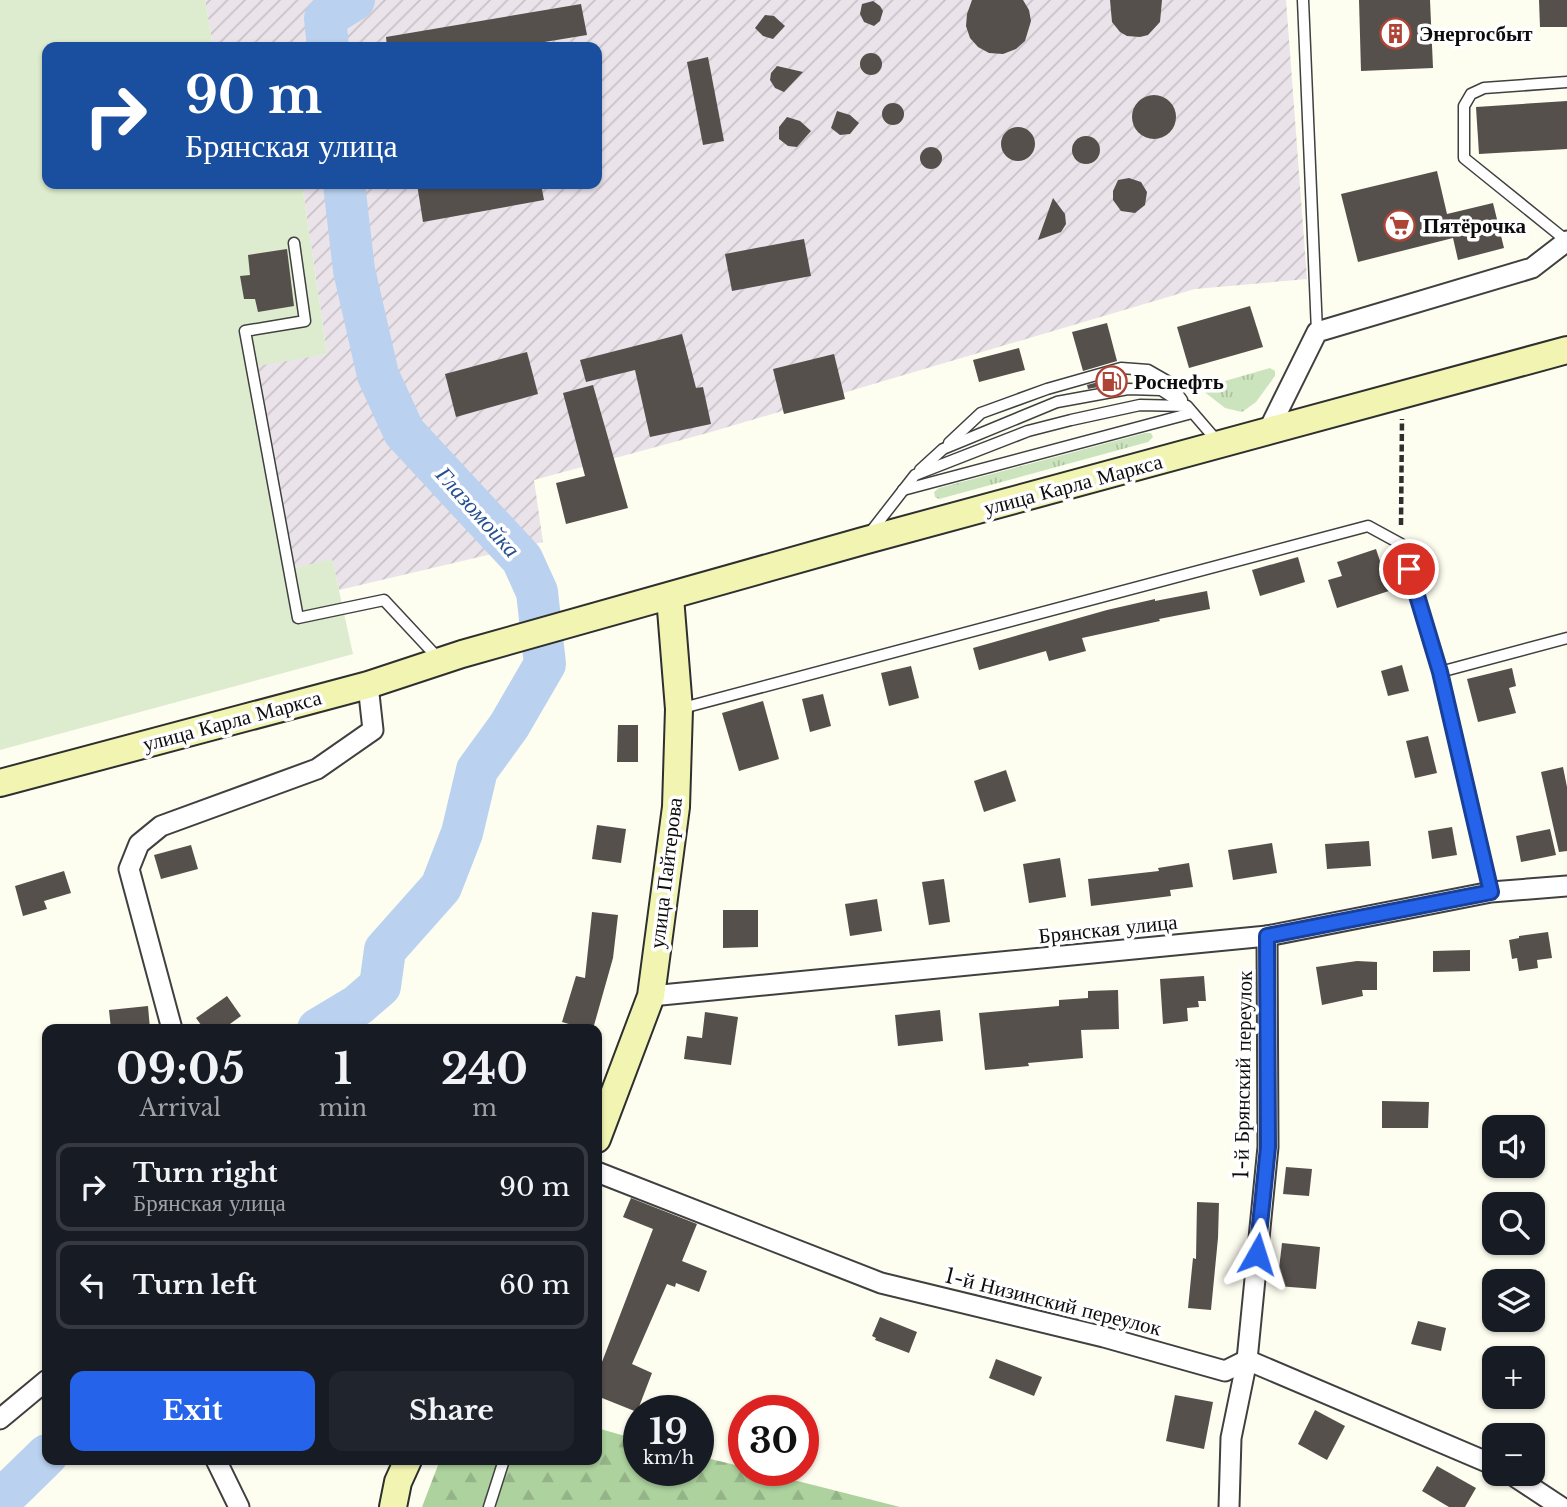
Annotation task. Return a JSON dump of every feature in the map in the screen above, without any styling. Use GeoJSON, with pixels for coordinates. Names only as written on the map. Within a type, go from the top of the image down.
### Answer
{"type":"FeatureCollection","features":[{"type":"Feature","properties":{"kind":"main road","name":"улица Карла Маркса"},"geometry":{"type":"LineString","coordinates":[[0,783],[368,685],[452,657],[863,541],[1567,350]]}},
{"type":"Feature","properties":{"kind":"main road","name":"улица Пайтерова"},"geometry":{"type":"LineString","coordinates":[[602,1126],[651,996],[676,807],[679,709],[670,597]]}},
{"type":"Feature","properties":{"kind":"main road"},"geometry":{"type":"LineString","coordinates":[[393,1507],[398,1482],[406,1465]]}},
{"type":"Feature","properties":{"kind":"street"},"geometry":{"type":"LineString","coordinates":[[1267,433],[1317,332],[1532,268],[1567,241]]}},
{"type":"Feature","properties":{"kind":"street"},"geometry":{"type":"LineString","coordinates":[[171,1024],[129,870],[139,844],[161,826],[317,769],[373,730],[368,685]]}},
{"type":"Feature","properties":{"kind":"street","name":"Брянская улица"},"geometry":{"type":"LineString","coordinates":[[651,996],[1267,936],[1491,892],[1567,886]]}},
{"type":"Feature","properties":{"kind":"street","name":"1-й Брянский переулок"},"geometry":{"type":"LineString","coordinates":[[1229,1507],[1231,1438],[1247,1360],[1268,1147],[1267,936]]}},
{"type":"Feature","properties":{"kind":"street","name":"1-й Низинский переулок"},"geometry":{"type":"LineString","coordinates":[[602,1174],[881,1283],[1104,1337],[1225,1371],[1247,1360]]}},
{"type":"Feature","properties":{"kind":"street"},"geometry":{"type":"LineString","coordinates":[[1247,1360],[1482,1460]]}},
{"type":"Feature","properties":{"kind":"street"},"geometry":{"type":"LineString","coordinates":[[0,1419],[42,1384]]}},
{"type":"Feature","properties":{"kind":"street"},"geometry":{"type":"LineString","coordinates":[[218,1465],[239,1507]]}},
{"type":"Feature","properties":{"kind":"street"},"geometry":{"type":"LineString","coordinates":[[1529,1486],[1561,1507]]}},
{"type":"Feature","properties":{"kind":"lane"},"geometry":{"type":"LineString","coordinates":[[1303,0],[1317,332]]}},
{"type":"Feature","properties":{"kind":"lane"},"geometry":{"type":"LineString","coordinates":[[1567,82],[1484,88],[1471,94],[1464,106],[1464,158],[1567,241]]}},
{"type":"Feature","properties":{"kind":"lane"},"geometry":{"type":"LineString","coordinates":[[294,243],[306,321],[245,331],[298,618],[384,600],[452,657]]}},
{"type":"Feature","properties":{"kind":"lane"},"geometry":{"type":"LineString","coordinates":[[863,541],[915,475],[981,413],[1047,389],[1121,368],[1148,370],[1169,382],[1220,445]]}},
{"type":"Feature","properties":{"kind":"lane"},"geometry":{"type":"LineString","coordinates":[[943,449],[1057,402],[1128,388],[1161,390],[1189,410]]}},
{"type":"Feature","properties":{"kind":"lane"},"geometry":{"type":"LineString","coordinates":[[915,475],[1028,431],[1049,426],[1140,405],[1189,410]]}},
{"type":"Feature","properties":{"kind":"lane"},"geometry":{"type":"LineString","coordinates":[[903,490],[1189,410]]}},
{"type":"Feature","properties":{"kind":"lane"},"geometry":{"type":"LineString","coordinates":[[679,709],[1368,526],[1401,544],[1440,672],[1491,892]]}},
{"type":"Feature","properties":{"kind":"lane"},"geometry":{"type":"LineString","coordinates":[[1440,672],[1567,638]]}},
{"type":"Feature","properties":{"kind":"lane"},"geometry":{"type":"LineString","coordinates":[[489,1507],[502,1465]]}},
{"type":"Feature","properties":{"kind":"path"},"geometry":{"type":"LineString","coordinates":[[1401,544],[1402,394]]}},
{"type":"Feature","properties":{"kind":"shaded area"},"geometry":{"type":"Polygon","coordinates":[[[205,0],[1286,0],[1307,279],[1195,289],[711,432],[534,480],[543,542],[339,590],[332,560],[295,568],[258,365],[327,354],[303,189],[602,189],[602,42],[212,42],[205,0]]]}},
{"type":"Feature","properties":{"kind":"green space"},"geometry":{"type":"Polygon","coordinates":[[[0,0],[205,0],[212,42],[42,42],[42,189],[303,189],[327,354],[258,366],[295,568],[332,559],[353,654],[0,750],[0,0]]]}},
{"type":"Feature","properties":{"kind":"green space"},"geometry":{"type":"Polygon","coordinates":[[[1270,368],[1275,371],[1275,376],[1256,402],[1242,412],[1225,408],[1202,390],[1204,387],[1270,368]]]}},
{"type":"Feature","properties":{"kind":"green space"},"geometry":{"type":"Polygon","coordinates":[[[1151,433],[1153,437],[1148,442],[939,499],[935,497],[934,492],[939,488],[1151,433]]]}},
{"type":"Feature","properties":{"kind":"green space"},"geometry":{"type":"Polygon","coordinates":[[[602,1429],[623,1435],[623,1486],[714,1486],[714,1460],[728,1463],[728,1486],[817,1486],[900,1507],[422,1507],[438,1465],[602,1465],[602,1429]]]}},
{"type":"Feature","properties":{"kind":"building"},"geometry":{"type":"Polygon","coordinates":[[[972,0],[1023,0],[1031,21],[1025,41],[1016,49],[1003,54],[989,53],[978,47],[970,38],[966,26],[972,0]]]}},
{"type":"Feature","properties":{"kind":"building"},"geometry":{"type":"Polygon","coordinates":[[[1110,0],[1162,0],[1160,22],[1148,35],[1127,36],[1112,22],[1110,0]]]}},
{"type":"Feature","properties":{"kind":"building","name":"Энергосбыт"},"geometry":{"type":"Polygon","coordinates":[[[1359,0],[1430,0],[1433,68],[1361,71],[1359,0]]]}},
{"type":"Feature","properties":{"kind":"building"},"geometry":{"type":"Polygon","coordinates":[[[1539,0],[1567,0],[1567,27],[1540,27],[1539,0]]]}},
{"type":"Feature","properties":{"kind":"building"},"geometry":{"type":"Polygon","coordinates":[[[873,1],[883,11],[880,21],[874,26],[864,22],[860,14],[862,4],[873,1]]]}},
{"type":"Feature","properties":{"kind":"building"},"geometry":{"type":"Polygon","coordinates":[[[581,4],[587,35],[544,42],[386,42],[386,37],[581,4]]]}},
{"type":"Feature","properties":{"kind":"building"},"geometry":{"type":"Polygon","coordinates":[[[765,15],[774,16],[785,26],[773,39],[763,36],[755,28],[765,15]]]}},
{"type":"Feature","properties":{"kind":"building"},"geometry":{"type":"Polygon","coordinates":[[[867,53],[875,53],[882,60],[882,68],[875,75],[867,75],[860,68],[860,60],[867,53]]]}},
{"type":"Feature","properties":{"kind":"building"},"geometry":{"type":"Polygon","coordinates":[[[708,57],[724,141],[703,145],[687,62],[708,57]]]}},
{"type":"Feature","properties":{"kind":"building"},"geometry":{"type":"Polygon","coordinates":[[[777,66],[803,72],[784,92],[775,88],[770,80],[771,73],[777,66]]]}},
{"type":"Feature","properties":{"kind":"building"},"geometry":{"type":"Polygon","coordinates":[[[1154,95],[1169,102],[1176,117],[1169,132],[1154,139],[1139,132],[1132,117],[1139,102],[1154,95]]]}},
{"type":"Feature","properties":{"kind":"building"},"geometry":{"type":"Polygon","coordinates":[[[1567,101],[1567,149],[1479,154],[1476,107],[1567,101]]]}},
{"type":"Feature","properties":{"kind":"building"},"geometry":{"type":"Polygon","coordinates":[[[893,103],[901,106],[904,114],[901,122],[893,125],[885,122],[882,114],[885,106],[893,103]]]}},
{"type":"Feature","properties":{"kind":"building"},"geometry":{"type":"Polygon","coordinates":[[[837,111],[850,115],[859,123],[850,134],[840,135],[831,128],[837,111]]]}},
{"type":"Feature","properties":{"kind":"building"},"geometry":{"type":"Polygon","coordinates":[[[787,117],[800,121],[811,131],[797,147],[788,146],[779,139],[779,127],[787,117]]]}},
{"type":"Feature","properties":{"kind":"building"},"geometry":{"type":"Polygon","coordinates":[[[1018,127],[1030,132],[1035,144],[1030,156],[1018,161],[1006,156],[1001,144],[1006,132],[1018,127]]]}},
{"type":"Feature","properties":{"kind":"building"},"geometry":{"type":"Polygon","coordinates":[[[1086,136],[1096,140],[1100,150],[1096,160],[1086,164],[1076,160],[1072,150],[1076,140],[1086,136]]]}},
{"type":"Feature","properties":{"kind":"building"},"geometry":{"type":"Polygon","coordinates":[[[931,147],[939,150],[942,158],[939,166],[931,169],[923,166],[920,158],[923,150],[931,147]]]}},
{"type":"Feature","properties":{"kind":"building","name":"Пятёрочка"},"geometry":{"type":"Polygon","coordinates":[[[1437,171],[1447,214],[1493,203],[1504,248],[1458,260],[1453,238],[1358,262],[1341,194],[1437,171]]]}},
{"type":"Feature","properties":{"kind":"building"},"geometry":{"type":"Polygon","coordinates":[[[1129,178],[1141,182],[1147,192],[1145,205],[1135,213],[1121,211],[1113,200],[1113,191],[1118,180],[1129,178]]]}},
{"type":"Feature","properties":{"kind":"building"},"geometry":{"type":"Polygon","coordinates":[[[418,189],[542,189],[544,200],[423,222],[418,189]]]}},
{"type":"Feature","properties":{"kind":"building"},"geometry":{"type":"Polygon","coordinates":[[[1053,198],[1065,214],[1066,224],[1061,232],[1038,240],[1053,198]]]}},
{"type":"Feature","properties":{"kind":"building"},"geometry":{"type":"Polygon","coordinates":[[[804,239],[811,276],[732,291],[725,254],[804,239]]]}},
{"type":"Feature","properties":{"kind":"building"},"geometry":{"type":"Polygon","coordinates":[[[287,249],[294,306],[258,312],[255,299],[244,299],[240,276],[250,275],[248,255],[287,249]]]}},
{"type":"Feature","properties":{"kind":"building"},"geometry":{"type":"Polygon","coordinates":[[[1250,306],[1263,347],[1189,368],[1177,327],[1250,306]]]}},
{"type":"Feature","properties":{"kind":"building"},"geometry":{"type":"Polygon","coordinates":[[[1107,323],[1117,361],[1083,371],[1072,332],[1107,323]]]}},
{"type":"Feature","properties":{"kind":"building"},"geometry":{"type":"Polygon","coordinates":[[[682,334],[696,388],[703,387],[711,424],[650,437],[635,370],[586,382],[580,360],[682,334]]]}},
{"type":"Feature","properties":{"kind":"building"},"geometry":{"type":"Polygon","coordinates":[[[1019,348],[1025,370],[979,382],[973,360],[1019,348]]]}},
{"type":"Feature","properties":{"kind":"building"},"geometry":{"type":"Polygon","coordinates":[[[527,352],[538,394],[456,417],[445,374],[527,352]]]}},
{"type":"Feature","properties":{"kind":"building"},"geometry":{"type":"Polygon","coordinates":[[[834,354],[845,399],[784,414],[773,369],[834,354]]]}},
{"type":"Feature","properties":{"kind":"building"},"geometry":{"type":"Polygon","coordinates":[[[1121,376],[1123,382],[1088,389],[1087,385],[1121,376]]]}},
{"type":"Feature","properties":{"kind":"building"},"geometry":{"type":"Polygon","coordinates":[[[593,385],[628,508],[566,524],[556,483],[585,476],[563,393],[593,385]]]}},
{"type":"Feature","properties":{"kind":"building"},"geometry":{"type":"Polygon","coordinates":[[[1376,549],[1382,567],[1390,564],[1398,588],[1337,608],[1328,580],[1342,576],[1337,562],[1376,549]]]}},
{"type":"Feature","properties":{"kind":"building"},"geometry":{"type":"Polygon","coordinates":[[[1298,557],[1305,582],[1260,596],[1252,570],[1298,557]]]}},
{"type":"Feature","properties":{"kind":"building"},"geometry":{"type":"Polygon","coordinates":[[[1207,591],[1210,609],[1082,638],[1086,651],[1049,661],[1046,651],[979,670],[973,648],[1107,610],[1207,591]]]}},
{"type":"Feature","properties":{"kind":"building"},"geometry":{"type":"Polygon","coordinates":[[[1402,665],[1409,691],[1388,696],[1381,671],[1402,665]]]}},
{"type":"Feature","properties":{"kind":"building"},"geometry":{"type":"Polygon","coordinates":[[[911,666],[919,698],[889,706],[881,673],[911,666]]]}},
{"type":"Feature","properties":{"kind":"building"},"geometry":{"type":"Polygon","coordinates":[[[1512,668],[1516,686],[1509,688],[1516,713],[1478,722],[1467,679],[1512,668]]]}},
{"type":"Feature","properties":{"kind":"building"},"geometry":{"type":"Polygon","coordinates":[[[823,694],[831,726],[810,732],[802,699],[823,694]]]}},
{"type":"Feature","properties":{"kind":"building"},"geometry":{"type":"Polygon","coordinates":[[[763,701],[779,759],[739,771],[722,713],[763,701]]]}},
{"type":"Feature","properties":{"kind":"building"},"geometry":{"type":"Polygon","coordinates":[[[618,725],[638,725],[638,762],[617,762],[618,725]]]}},
{"type":"Feature","properties":{"kind":"building"},"geometry":{"type":"Polygon","coordinates":[[[1428,736],[1437,773],[1415,778],[1406,741],[1428,736]]]}},
{"type":"Feature","properties":{"kind":"building"},"geometry":{"type":"Polygon","coordinates":[[[1563,767],[1567,787],[1567,851],[1559,852],[1541,772],[1563,767]]]}},
{"type":"Feature","properties":{"kind":"building"},"geometry":{"type":"Polygon","coordinates":[[[1006,770],[1016,801],[984,812],[974,781],[1006,770]]]}},
{"type":"Feature","properties":{"kind":"building"},"geometry":{"type":"Polygon","coordinates":[[[597,825],[626,829],[621,863],[592,859],[597,825]]]}},
{"type":"Feature","properties":{"kind":"building"},"geometry":{"type":"Polygon","coordinates":[[[1452,827],[1457,855],[1432,859],[1428,831],[1452,827]]]}},
{"type":"Feature","properties":{"kind":"building"},"geometry":{"type":"Polygon","coordinates":[[[1550,829],[1556,855],[1521,862],[1516,836],[1550,829]]]}},
{"type":"Feature","properties":{"kind":"building"},"geometry":{"type":"Polygon","coordinates":[[[1369,841],[1371,866],[1327,869],[1325,844],[1369,841]]]}},
{"type":"Feature","properties":{"kind":"building"},"geometry":{"type":"Polygon","coordinates":[[[1272,843],[1277,873],[1233,880],[1228,850],[1272,843]]]}},
{"type":"Feature","properties":{"kind":"building"},"geometry":{"type":"Polygon","coordinates":[[[191,845],[198,869],[161,879],[154,855],[191,845]]]}},
{"type":"Feature","properties":{"kind":"building"},"geometry":{"type":"Polygon","coordinates":[[[1060,858],[1066,897],[1029,903],[1023,864],[1060,858]]]}},
{"type":"Feature","properties":{"kind":"building"},"geometry":{"type":"Polygon","coordinates":[[[1189,863],[1193,887],[1170,890],[1171,896],[1091,906],[1088,879],[1159,871],[1158,868],[1189,863]]]}},
{"type":"Feature","properties":{"kind":"building"},"geometry":{"type":"Polygon","coordinates":[[[64,871],[71,893],[44,901],[47,909],[23,916],[15,886],[64,871]]]}},
{"type":"Feature","properties":{"kind":"building"},"geometry":{"type":"Polygon","coordinates":[[[944,879],[950,922],[929,925],[922,882],[944,879]]]}},
{"type":"Feature","properties":{"kind":"building"},"geometry":{"type":"Polygon","coordinates":[[[877,899],[882,931],[850,936],[845,904],[877,899]]]}},
{"type":"Feature","properties":{"kind":"building"},"geometry":{"type":"Polygon","coordinates":[[[723,910],[758,910],[758,947],[723,948],[723,910]]]}},
{"type":"Feature","properties":{"kind":"building"},"geometry":{"type":"Polygon","coordinates":[[[592,912],[618,915],[613,958],[594,1024],[562,1022],[576,976],[585,978],[592,912]]]}},
{"type":"Feature","properties":{"kind":"building"},"geometry":{"type":"Polygon","coordinates":[[[1548,932],[1552,958],[1537,960],[1538,968],[1519,971],[1517,958],[1512,959],[1509,940],[1548,932]]]}},
{"type":"Feature","properties":{"kind":"building"},"geometry":{"type":"Polygon","coordinates":[[[1470,950],[1470,971],[1433,972],[1433,951],[1470,950]]]}},
{"type":"Feature","properties":{"kind":"building"},"geometry":{"type":"Polygon","coordinates":[[[1357,961],[1377,962],[1377,990],[1362,990],[1363,996],[1322,1005],[1316,967],[1357,961]]]}},
{"type":"Feature","properties":{"kind":"building"},"geometry":{"type":"Polygon","coordinates":[[[1204,976],[1206,1001],[1198,1001],[1199,1007],[1187,1008],[1188,1021],[1163,1024],[1160,979],[1204,976]]]}},
{"type":"Feature","properties":{"kind":"building"},"geometry":{"type":"Polygon","coordinates":[[[1118,990],[1119,1029],[1081,1030],[1083,1058],[985,1070],[979,1013],[1059,1006],[1059,1000],[1088,998],[1088,991],[1118,990]]]}},
{"type":"Feature","properties":{"kind":"building"},"geometry":{"type":"Polygon","coordinates":[[[227,996],[241,1016],[230,1024],[200,1024],[196,1018],[227,996]]]}},
{"type":"Feature","properties":{"kind":"building"},"geometry":{"type":"Polygon","coordinates":[[[148,1006],[150,1024],[110,1024],[109,1010],[148,1006]]]}},
{"type":"Feature","properties":{"kind":"building"},"geometry":{"type":"Polygon","coordinates":[[[940,1010],[943,1041],[898,1046],[895,1015],[940,1010]]]}},
{"type":"Feature","properties":{"kind":"building"},"geometry":{"type":"Polygon","coordinates":[[[705,1012],[738,1017],[731,1065],[684,1059],[687,1036],[702,1038],[705,1012]]]}},
{"type":"Feature","properties":{"kind":"building"},"geometry":{"type":"Polygon","coordinates":[[[1382,1101],[1429,1102],[1428,1128],[1382,1128],[1382,1101]]]}},
{"type":"Feature","properties":{"kind":"building"},"geometry":{"type":"Polygon","coordinates":[[[1286,1167],[1312,1169],[1309,1196],[1283,1194],[1286,1167]]]}},
{"type":"Feature","properties":{"kind":"building"},"geometry":{"type":"Polygon","coordinates":[[[631,1198],[697,1224],[682,1261],[707,1271],[699,1292],[676,1283],[675,1287],[667,1284],[632,1364],[652,1373],[644,1395],[623,1395],[623,1406],[602,1398],[602,1362],[653,1229],[623,1217],[631,1198]]]}},
{"type":"Feature","properties":{"kind":"building"},"geometry":{"type":"Polygon","coordinates":[[[1197,1202],[1219,1203],[1211,1310],[1188,1308],[1193,1258],[1196,1259],[1197,1202]]]}},
{"type":"Feature","properties":{"kind":"building"},"geometry":{"type":"Polygon","coordinates":[[[1282,1243],[1320,1247],[1316,1289],[1277,1286],[1282,1243]]]}},
{"type":"Feature","properties":{"kind":"building"},"geometry":{"type":"Polygon","coordinates":[[[880,1317],[917,1332],[909,1353],[875,1340],[872,1336],[880,1317]]]}},
{"type":"Feature","properties":{"kind":"building"},"geometry":{"type":"Polygon","coordinates":[[[1418,1321],[1446,1328],[1441,1351],[1411,1344],[1418,1321]]]}},
{"type":"Feature","properties":{"kind":"building"},"geometry":{"type":"Polygon","coordinates":[[[996,1359],[1042,1377],[1034,1396],[989,1378],[996,1359]]]}},
{"type":"Feature","properties":{"kind":"building"},"geometry":{"type":"Polygon","coordinates":[[[1175,1395],[1213,1402],[1204,1449],[1166,1441],[1175,1395]]]}},
{"type":"Feature","properties":{"kind":"building"},"geometry":{"type":"Polygon","coordinates":[[[1315,1410],[1345,1426],[1327,1460],[1298,1444],[1315,1410]]]}},
{"type":"Feature","properties":{"kind":"building"},"geometry":{"type":"Polygon","coordinates":[[[1437,1466],[1476,1488],[1465,1507],[1449,1507],[1422,1491],[1437,1466]]]}},
{"type":"Feature","properties":{"kind":"waterway","name":"Глазомойка"},"geometry":{"type":"LineString","coordinates":[[327,42],[325,18],[354,0]]}},
{"type":"Feature","properties":{"kind":"waterway","name":"Глазомойка"},"geometry":{"type":"LineString","coordinates":[[326,1024],[358,1005],[380,986],[385,950],[441,887],[462,833],[477,770],[509,726],[545,664],[537,592],[522,559],[404,432],[378,375],[354,270],[345,189]]}},
{"type":"Feature","properties":{"kind":"waterway","name":"Глазомойка"},"geometry":{"type":"LineString","coordinates":[[0,1501],[42,1460]]}},
{"type":"Feature","properties":{"kind":"place","name":"Энергосбыт"},"geometry":{"type":"Point","coordinates":[1396,34]}},
{"type":"Feature","properties":{"kind":"place","name":"Пятёрочка"},"geometry":{"type":"Point","coordinates":[1400,226]}},
{"type":"Feature","properties":{"kind":"place","name":"Роснефть"},"geometry":{"type":"Point","coordinates":[1111,382]}},
{"type":"Feature","properties":{"kind":"route"},"geometry":{"type":"LineString","coordinates":[[1257,1254],[1268,1147],[1267,936],[1491,892],[1440,672],[1409,569]]}}]}
